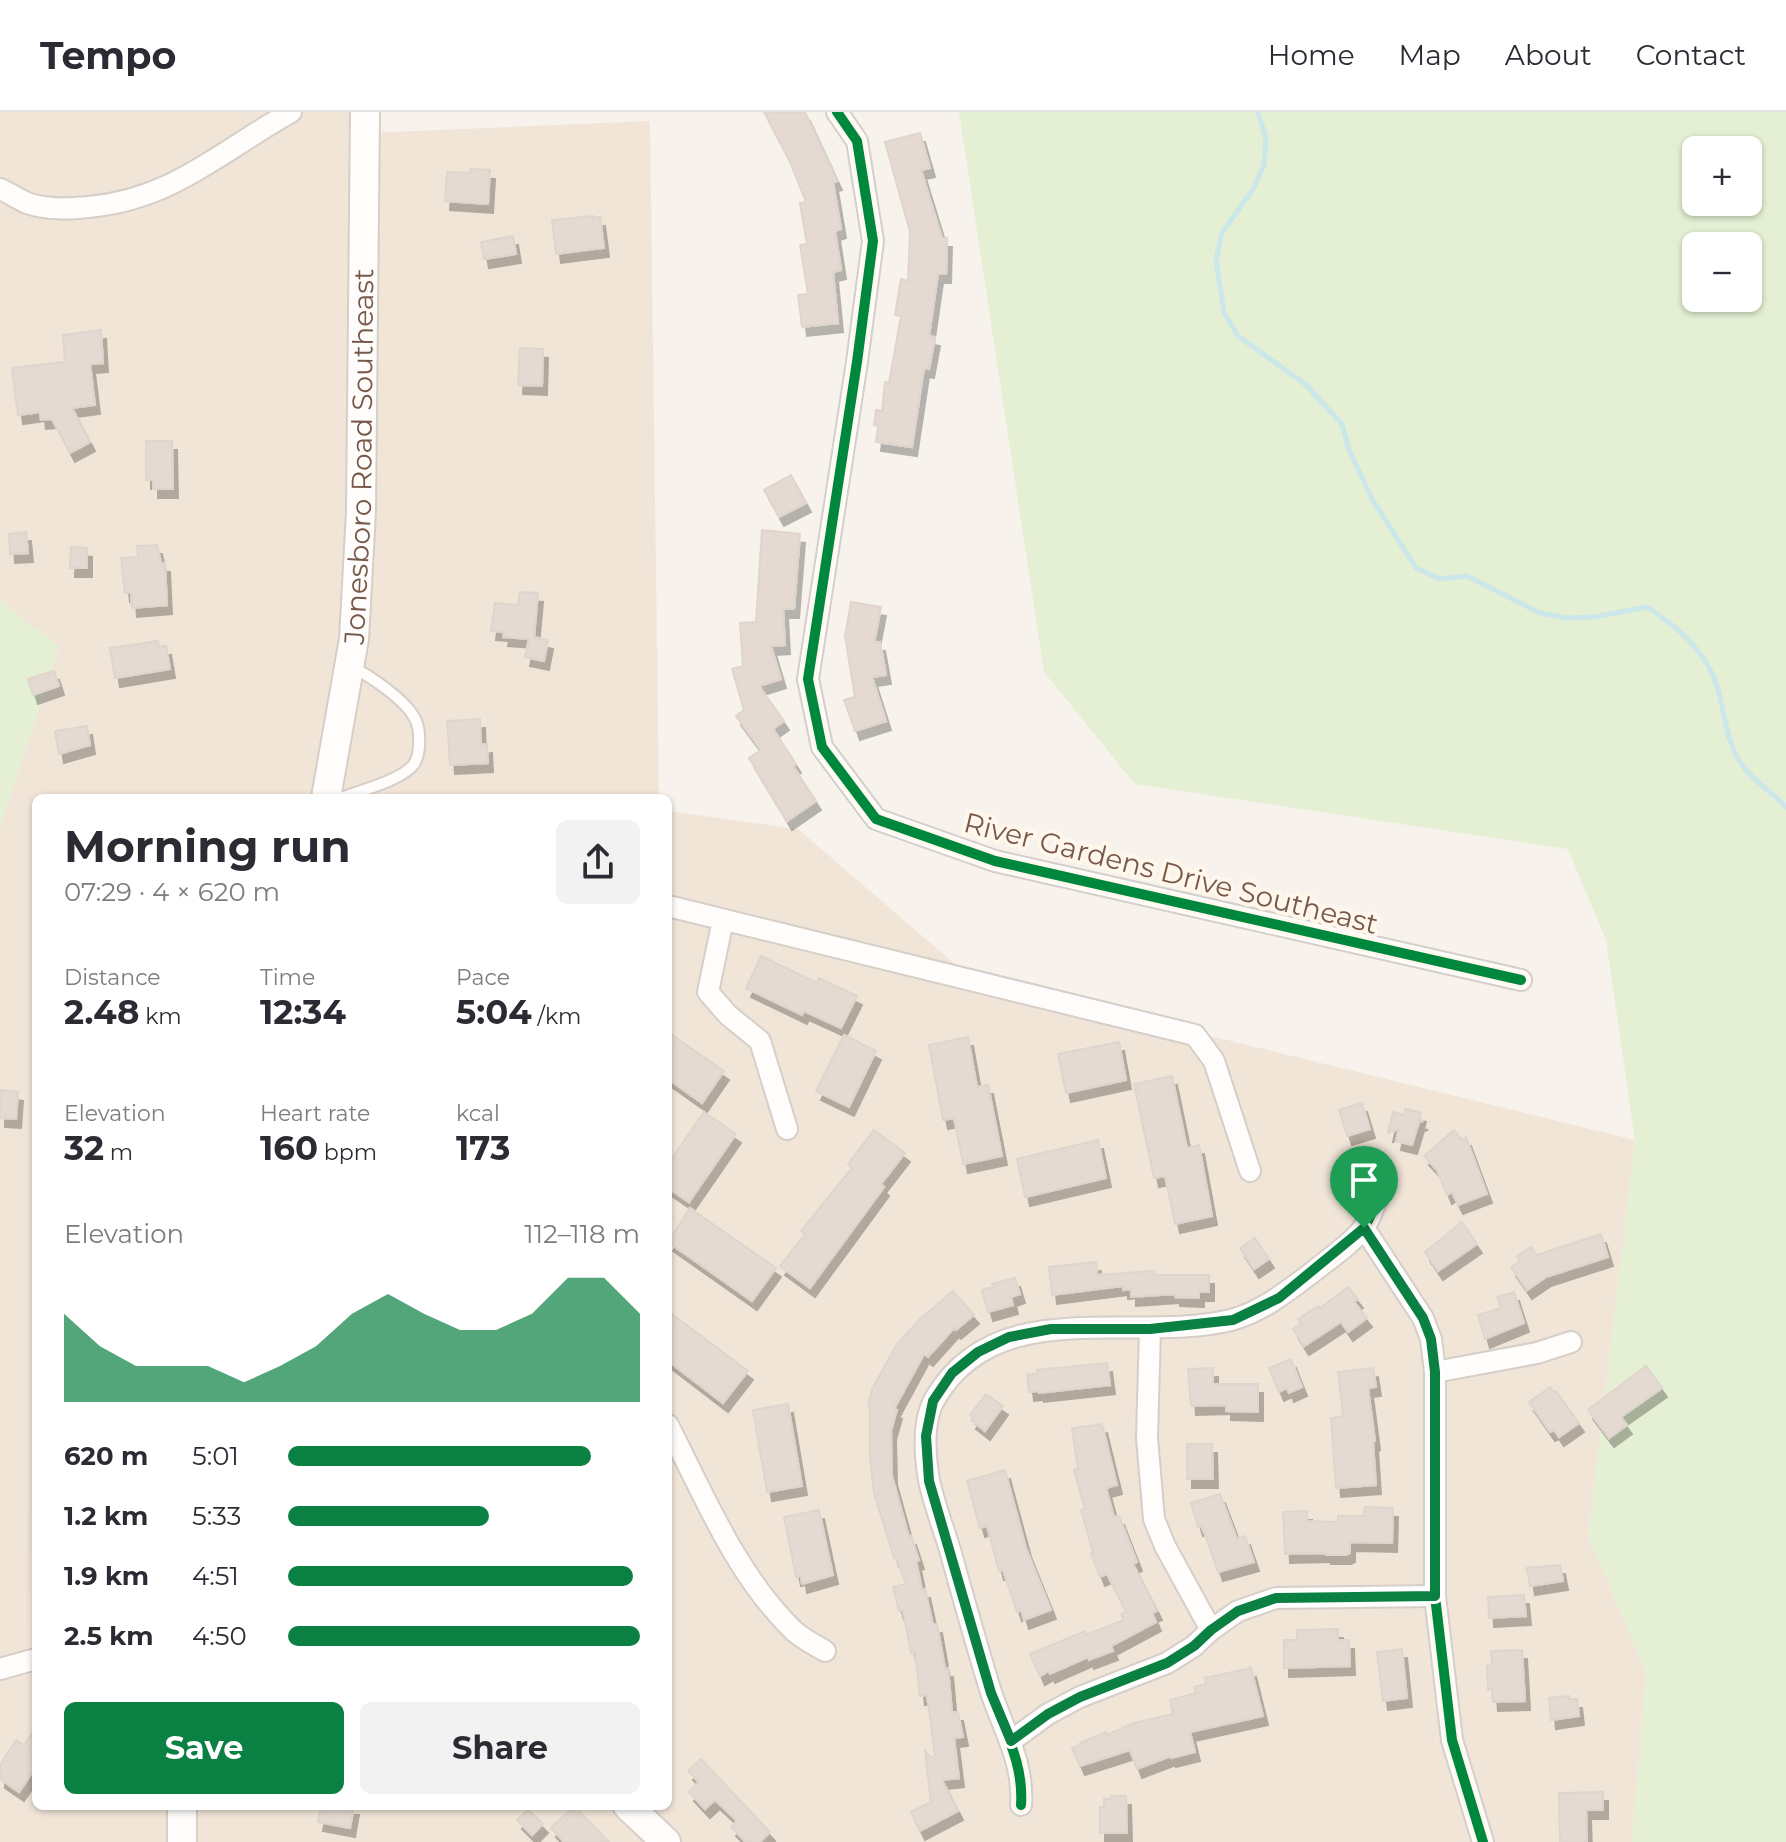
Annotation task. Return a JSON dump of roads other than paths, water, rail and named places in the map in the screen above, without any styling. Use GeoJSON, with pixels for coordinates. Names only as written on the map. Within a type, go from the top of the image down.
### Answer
{"type":"FeatureCollection","features":[{"type":"Feature","properties":{"kind":"main road","name":"Jonesboro Road Southeast"},"geometry":{"type":"LineString","coordinates":[[327,794],[354,639],[361,511],[365,112]]}},
{"type":"Feature","properties":{"kind":"main road"},"geometry":{"type":"LineString","coordinates":[[182,1810],[182,1842]]}},
{"type":"Feature","properties":{"kind":"main road"},"geometry":{"type":"LineString","coordinates":[[632,1810],[666,1842]]}},
{"type":"Feature","properties":{"kind":"street"},"geometry":{"type":"LineString","coordinates":[[0,189],[29,203],[60,209],[99,206],[142,197],[179,182],[291,112]]}},
{"type":"Feature","properties":{"kind":"street","name":"River Gardens Drive Southeast"},"geometry":{"type":"LineString","coordinates":[[837,112],[857,141],[873,241],[808,679],[822,747],[876,819],[995,861],[1521,980]]}},
{"type":"Feature","properties":{"kind":"street"},"geometry":{"type":"LineString","coordinates":[[672,907],[1195,1035],[1214,1061],[1250,1171]]}},
{"type":"Feature","properties":{"kind":"street"},"geometry":{"type":"LineString","coordinates":[[723,920],[708,992],[728,1015],[760,1041],[787,1129]]}},
{"type":"Feature","properties":{"kind":"street"},"geometry":{"type":"LineString","coordinates":[[1021,1805],[1023,1781],[991,1693],[929,1481],[926,1436],[933,1401],[952,1373],[978,1352],[1009,1337],[1051,1329],[1150,1329],[1233,1320],[1279,1298],[1324,1263],[1364,1228],[1377,1200]]}},
{"type":"Feature","properties":{"kind":"street"},"geometry":{"type":"LineString","coordinates":[[1364,1228],[1423,1318],[1431,1339],[1435,1372],[1435,1596],[1452,1740],[1483,1842]]}},
{"type":"Feature","properties":{"kind":"street"},"geometry":{"type":"LineString","coordinates":[[1150,1329],[1147,1438],[1154,1519],[1165,1546],[1211,1630]]}},
{"type":"Feature","properties":{"kind":"street"},"geometry":{"type":"LineString","coordinates":[[1435,1372],[1537,1353],[1571,1342]]}},
{"type":"Feature","properties":{"kind":"street"},"geometry":{"type":"LineString","coordinates":[[672,1433],[739,1563],[796,1633],[825,1651]]}},
{"type":"Feature","properties":{"kind":"street"},"geometry":{"type":"LineString","coordinates":[[1011,1741],[1048,1714],[1080,1697],[1167,1663],[1238,1611],[1276,1598],[1435,1596]]}},
{"type":"Feature","properties":{"kind":"street"},"geometry":{"type":"LineString","coordinates":[[0,1669],[32,1660]]}},
{"type":"Feature","properties":{"kind":"lane"},"geometry":{"type":"LineString","coordinates":[[349,665],[377,680],[415,717],[420,745],[414,764],[400,776],[352,794]]}},
{"type":"Feature","properties":{"kind":"waterway"},"geometry":{"type":"LineString","coordinates":[[1258,112],[1266,138],[1264,165],[1253,189],[1222,233],[1216,260],[1224,313],[1238,336],[1305,384],[1342,424],[1349,450],[1372,499],[1416,568],[1440,579],[1467,576],[1540,613],[1567,618],[1594,617],[1647,607],[1670,623],[1707,663],[1718,689],[1729,738],[1742,765],[1786,807]]}}]}
